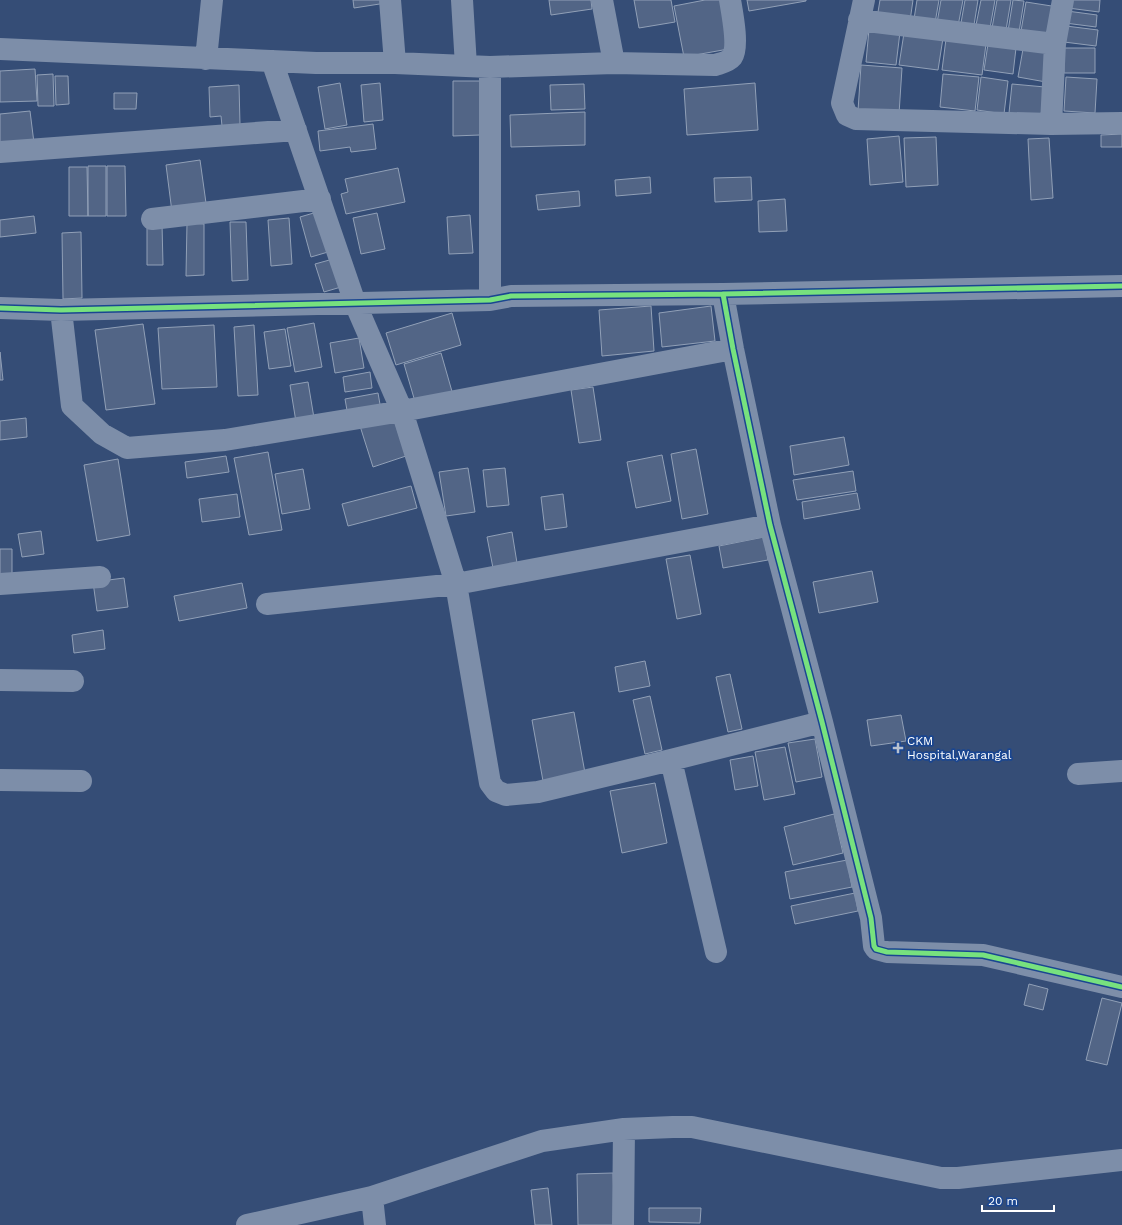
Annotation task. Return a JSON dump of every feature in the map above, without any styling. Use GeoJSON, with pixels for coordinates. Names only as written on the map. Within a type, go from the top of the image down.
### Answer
{"type":"FeatureCollection","features":[{"type":"Feature","properties":{"kind":"street"},"geometry":{"type":"LineString","coordinates":[[206,59],[212,0]]}},
{"type":"Feature","properties":{"kind":"street"},"geometry":{"type":"LineString","coordinates":[[390,0],[395,63]]}},
{"type":"Feature","properties":{"kind":"street"},"geometry":{"type":"LineString","coordinates":[[462,0],[466,66]]}},
{"type":"Feature","properties":{"kind":"street"},"geometry":{"type":"LineString","coordinates":[[602,0],[614,63]]}},
{"type":"Feature","properties":{"kind":"street"},"geometry":{"type":"LineString","coordinates":[[0,49],[316,63],[395,63],[466,66],[614,63],[715,65],[726,62],[732,57],[735,50],[730,0]]}},
{"type":"Feature","properties":{"kind":"street"},"geometry":{"type":"LineString","coordinates":[[1051,124],[1055,44],[1063,0]]}},
{"type":"Feature","properties":{"kind":"street"},"geometry":{"type":"LineString","coordinates":[[1055,44],[861,10],[842,103],[847,116],[856,119],[1051,124],[1122,123]]}},
{"type":"Feature","properties":{"kind":"street"},"geometry":{"type":"LineString","coordinates":[[272,61],[354,303],[402,411],[456,584],[490,783],[496,791],[506,795],[538,792],[822,722]]}},
{"type":"Feature","properties":{"kind":"street"},"geometry":{"type":"LineString","coordinates":[[490,66],[490,300]]}},
{"type":"Feature","properties":{"kind":"street"},"geometry":{"type":"LineString","coordinates":[[0,152],[296,130]]}},
{"type":"Feature","properties":{"kind":"street"},"geometry":{"type":"LineString","coordinates":[[152,219],[320,200]]}},
{"type":"Feature","properties":{"kind":"street"},"geometry":{"type":"LineString","coordinates":[[0,308],[61,310],[490,300],[511,296],[723,294],[1122,286]]}},
{"type":"Feature","properties":{"kind":"street"},"geometry":{"type":"LineString","coordinates":[[723,294],[770,525],[822,722],[871,918],[874,946],[876,949],[887,952],[984,955],[1122,987]]}},
{"type":"Feature","properties":{"kind":"street"},"geometry":{"type":"LineString","coordinates":[[61,310],[72,406],[102,434],[127,448],[225,440],[402,411],[733,349]]}},
{"type":"Feature","properties":{"kind":"street"},"geometry":{"type":"LineString","coordinates":[[266,604],[456,584],[770,525]]}},
{"type":"Feature","properties":{"kind":"street"},"geometry":{"type":"LineString","coordinates":[[0,584],[100,577]]}},
{"type":"Feature","properties":{"kind":"street"},"geometry":{"type":"LineString","coordinates":[[0,680],[73,681]]}},
{"type":"Feature","properties":{"kind":"street"},"geometry":{"type":"LineString","coordinates":[[671,760],[716,952]]}},
{"type":"Feature","properties":{"kind":"street"},"geometry":{"type":"LineString","coordinates":[[1078,774],[1122,771]]}},
{"type":"Feature","properties":{"kind":"street"},"geometry":{"type":"LineString","coordinates":[[0,780],[81,781]]}},
{"type":"Feature","properties":{"kind":"street"},"geometry":{"type":"LineString","coordinates":[[247,1225],[372,1197],[542,1141],[624,1129],[673,1126],[692,1127],[941,1178],[958,1178],[1122,1160]]}},
{"type":"Feature","properties":{"kind":"street"},"geometry":{"type":"LineString","coordinates":[[623,1225],[624,1129]]}},
{"type":"Feature","properties":{"kind":"street"},"geometry":{"type":"LineString","coordinates":[[372,1197],[375,1225]]}},
{"type":"Feature","properties":{"kind":"building"},"geometry":{"type":"Polygon","coordinates":[[[353,0],[385,0],[386,3],[354,8],[353,0]]]}},
{"type":"Feature","properties":{"kind":"building"},"geometry":{"type":"Polygon","coordinates":[[[549,0],[591,0],[592,9],[551,15],[549,0]]]}},
{"type":"Feature","properties":{"kind":"building"},"geometry":{"type":"Polygon","coordinates":[[[634,0],[671,0],[675,22],[639,28],[634,0]]]}},
{"type":"Feature","properties":{"kind":"building"},"geometry":{"type":"Polygon","coordinates":[[[705,0],[725,0],[734,48],[684,57],[674,6],[705,0]]]}},
{"type":"Feature","properties":{"kind":"building"},"geometry":{"type":"Polygon","coordinates":[[[747,0],[806,0],[806,1],[749,11],[747,0]]]}},
{"type":"Feature","properties":{"kind":"building"},"geometry":{"type":"Polygon","coordinates":[[[880,0],[913,0],[910,21],[877,18],[880,0]]]}},
{"type":"Feature","properties":{"kind":"building"},"geometry":{"type":"Polygon","coordinates":[[[917,0],[939,0],[935,23],[914,19],[917,0]]]}},
{"type":"Feature","properties":{"kind":"building"},"geometry":{"type":"Polygon","coordinates":[[[941,0],[963,0],[958,26],[937,23],[941,0]]]}},
{"type":"Feature","properties":{"kind":"building"},"geometry":{"type":"Polygon","coordinates":[[[965,0],[978,0],[974,25],[961,23],[965,0]]]}},
{"type":"Feature","properties":{"kind":"building"},"geometry":{"type":"Polygon","coordinates":[[[981,0],[995,0],[990,28],[976,25],[981,0]]]}},
{"type":"Feature","properties":{"kind":"building"},"geometry":{"type":"Polygon","coordinates":[[[997,0],[1011,0],[1006,30],[992,28],[997,0]]]}},
{"type":"Feature","properties":{"kind":"building"},"geometry":{"type":"Polygon","coordinates":[[[1013,0],[1024,1],[1019,32],[1008,31],[1013,0]]]}},
{"type":"Feature","properties":{"kind":"building"},"geometry":{"type":"Polygon","coordinates":[[[1069,0],[1100,0],[1099,12],[1068,8],[1069,0]]]}},
{"type":"Feature","properties":{"kind":"building"},"geometry":{"type":"Polygon","coordinates":[[[1026,2],[1058,7],[1053,36],[1021,31],[1026,2]]]}},
{"type":"Feature","properties":{"kind":"building"},"geometry":{"type":"Polygon","coordinates":[[[1067,11],[1097,15],[1096,27],[1065,23],[1067,11]]]}},
{"type":"Feature","properties":{"kind":"building"},"geometry":{"type":"Polygon","coordinates":[[[1066,26],[1098,30],[1096,46],[1064,42],[1066,26]]]}},
{"type":"Feature","properties":{"kind":"building"},"geometry":{"type":"Polygon","coordinates":[[[869,29],[900,32],[896,65],[866,62],[869,29]]]}},
{"type":"Feature","properties":{"kind":"building"},"geometry":{"type":"Polygon","coordinates":[[[904,33],[943,38],[938,70],[899,65],[904,33]]]}},
{"type":"Feature","properties":{"kind":"building"},"geometry":{"type":"Polygon","coordinates":[[[946,39],[986,44],[982,75],[942,70],[946,39]]]}},
{"type":"Feature","properties":{"kind":"building"},"geometry":{"type":"Polygon","coordinates":[[[988,44],[1016,48],[1013,74],[984,70],[988,44]]]}},
{"type":"Feature","properties":{"kind":"building"},"geometry":{"type":"Polygon","coordinates":[[[1064,48],[1095,48],[1095,73],[1064,73],[1064,48]]]}},
{"type":"Feature","properties":{"kind":"building"},"geometry":{"type":"Polygon","coordinates":[[[1023,49],[1051,53],[1046,82],[1018,77],[1023,49]]]}},
{"type":"Feature","properties":{"kind":"building"},"geometry":{"type":"Polygon","coordinates":[[[861,65],[902,68],[899,114],[858,111],[861,65]]]}},
{"type":"Feature","properties":{"kind":"building"},"geometry":{"type":"Polygon","coordinates":[[[35,69],[37,101],[0,102],[0,71],[35,69]]]}},
{"type":"Feature","properties":{"kind":"building"},"geometry":{"type":"Polygon","coordinates":[[[53,74],[54,106],[38,106],[37,75],[53,74]]]}},
{"type":"Feature","properties":{"kind":"building"},"geometry":{"type":"Polygon","coordinates":[[[943,74],[979,77],[975,111],[940,107],[943,74]]]}},
{"type":"Feature","properties":{"kind":"building"},"geometry":{"type":"Polygon","coordinates":[[[55,76],[68,76],[69,104],[56,105],[55,76]]]}},
{"type":"Feature","properties":{"kind":"building"},"geometry":{"type":"Polygon","coordinates":[[[981,77],[1008,81],[1004,114],[977,110],[981,77]]]}},
{"type":"Feature","properties":{"kind":"building"},"geometry":{"type":"Polygon","coordinates":[[[1066,77],[1097,79],[1095,113],[1064,111],[1066,77]]]}},
{"type":"Feature","properties":{"kind":"building"},"geometry":{"type":"Polygon","coordinates":[[[453,81],[480,81],[480,135],[453,136],[453,81]]]}},
{"type":"Feature","properties":{"kind":"building"},"geometry":{"type":"Polygon","coordinates":[[[340,83],[347,125],[325,129],[318,87],[340,83]]]}},
{"type":"Feature","properties":{"kind":"building"},"geometry":{"type":"Polygon","coordinates":[[[380,83],[383,120],[364,122],[361,85],[380,83]]]}},
{"type":"Feature","properties":{"kind":"building"},"geometry":{"type":"Polygon","coordinates":[[[755,83],[758,130],[687,135],[684,89],[755,83]]]}},
{"type":"Feature","properties":{"kind":"building"},"geometry":{"type":"Polygon","coordinates":[[[584,84],[585,109],[551,110],[550,85],[584,84]]]}},
{"type":"Feature","properties":{"kind":"building"},"geometry":{"type":"Polygon","coordinates":[[[1012,84],[1045,87],[1042,116],[1009,113],[1012,84]]]}},
{"type":"Feature","properties":{"kind":"building"},"geometry":{"type":"Polygon","coordinates":[[[239,85],[240,125],[222,126],[221,116],[210,117],[209,87],[239,85]]]}},
{"type":"Feature","properties":{"kind":"building"},"geometry":{"type":"Polygon","coordinates":[[[114,93],[137,93],[136,109],[114,109],[114,93]]]}},
{"type":"Feature","properties":{"kind":"building"},"geometry":{"type":"Polygon","coordinates":[[[30,111],[34,143],[0,147],[0,114],[30,111]]]}},
{"type":"Feature","properties":{"kind":"building"},"geometry":{"type":"Polygon","coordinates":[[[585,112],[585,145],[511,147],[510,115],[585,112]]]}},
{"type":"Feature","properties":{"kind":"building"},"geometry":{"type":"Polygon","coordinates":[[[373,124],[376,149],[351,152],[350,147],[320,151],[318,131],[373,124]]]}},
{"type":"Feature","properties":{"kind":"building"},"geometry":{"type":"Polygon","coordinates":[[[1122,134],[1122,147],[1101,147],[1101,135],[1122,134]]]}},
{"type":"Feature","properties":{"kind":"building"},"geometry":{"type":"Polygon","coordinates":[[[899,136],[903,182],[870,185],[867,139],[899,136]]]}},
{"type":"Feature","properties":{"kind":"building"},"geometry":{"type":"Polygon","coordinates":[[[936,137],[938,185],[906,187],[904,138],[936,137]]]}},
{"type":"Feature","properties":{"kind":"building"},"geometry":{"type":"Polygon","coordinates":[[[1049,138],[1053,198],[1031,200],[1028,139],[1049,138]]]}},
{"type":"Feature","properties":{"kind":"building"},"geometry":{"type":"Polygon","coordinates":[[[200,160],[206,203],[172,212],[166,165],[200,160]]]}},
{"type":"Feature","properties":{"kind":"building"},"geometry":{"type":"Polygon","coordinates":[[[88,166],[106,166],[106,216],[88,216],[88,166]]]}},
{"type":"Feature","properties":{"kind":"building"},"geometry":{"type":"Polygon","coordinates":[[[107,166],[125,166],[126,216],[107,216],[107,166]]]}},
{"type":"Feature","properties":{"kind":"building"},"geometry":{"type":"Polygon","coordinates":[[[69,167],[87,167],[88,216],[69,216],[69,167]]]}},
{"type":"Feature","properties":{"kind":"building"},"geometry":{"type":"Polygon","coordinates":[[[398,168],[405,202],[346,214],[341,194],[348,192],[345,179],[398,168]]]}},
{"type":"Feature","properties":{"kind":"building"},"geometry":{"type":"Polygon","coordinates":[[[650,177],[651,193],[616,196],[615,180],[650,177]]]}},
{"type":"Feature","properties":{"kind":"building"},"geometry":{"type":"Polygon","coordinates":[[[751,177],[752,200],[715,202],[714,178],[751,177]]]}},
{"type":"Feature","properties":{"kind":"building"},"geometry":{"type":"Polygon","coordinates":[[[579,191],[580,206],[538,210],[536,195],[579,191]]]}},
{"type":"Feature","properties":{"kind":"building"},"geometry":{"type":"Polygon","coordinates":[[[785,199],[787,231],[759,232],[758,201],[785,199]]]}},
{"type":"Feature","properties":{"kind":"building"},"geometry":{"type":"Polygon","coordinates":[[[317,212],[328,252],[311,257],[300,217],[317,212]]]}},
{"type":"Feature","properties":{"kind":"building"},"geometry":{"type":"Polygon","coordinates":[[[377,213],[385,249],[361,254],[353,218],[377,213]]]}},
{"type":"Feature","properties":{"kind":"building"},"geometry":{"type":"Polygon","coordinates":[[[470,215],[473,253],[449,254],[447,217],[470,215]]]}},
{"type":"Feature","properties":{"kind":"building"},"geometry":{"type":"Polygon","coordinates":[[[34,216],[36,233],[0,237],[0,220],[34,216]]]}},
{"type":"Feature","properties":{"kind":"building"},"geometry":{"type":"Polygon","coordinates":[[[289,218],[292,264],[271,266],[268,220],[289,218]]]}},
{"type":"Feature","properties":{"kind":"building"},"geometry":{"type":"Polygon","coordinates":[[[230,222],[246,222],[248,280],[232,281],[230,222]]]}},
{"type":"Feature","properties":{"kind":"building"},"geometry":{"type":"Polygon","coordinates":[[[187,223],[204,224],[204,275],[186,276],[187,223]]]}},
{"type":"Feature","properties":{"kind":"building"},"geometry":{"type":"Polygon","coordinates":[[[147,224],[162,224],[163,265],[147,265],[147,224]]]}},
{"type":"Feature","properties":{"kind":"building"},"geometry":{"type":"Polygon","coordinates":[[[81,232],[82,298],[63,299],[62,233],[81,232]]]}},
{"type":"Feature","properties":{"kind":"building"},"geometry":{"type":"Polygon","coordinates":[[[333,259],[341,287],[324,292],[315,264],[333,259]]]}},
{"type":"Feature","properties":{"kind":"building"},"geometry":{"type":"Polygon","coordinates":[[[651,306],[654,351],[602,356],[599,310],[651,306]]]}},
{"type":"Feature","properties":{"kind":"building"},"geometry":{"type":"Polygon","coordinates":[[[711,306],[715,341],[662,347],[659,313],[711,306]]]}},
{"type":"Feature","properties":{"kind":"building"},"geometry":{"type":"Polygon","coordinates":[[[452,313],[461,345],[396,365],[386,333],[452,313]]]}},
{"type":"Feature","properties":{"kind":"building"},"geometry":{"type":"Polygon","coordinates":[[[314,323],[322,367],[295,372],[287,328],[314,323]]]}},
{"type":"Feature","properties":{"kind":"building"},"geometry":{"type":"Polygon","coordinates":[[[143,324],[155,404],[106,410],[95,330],[143,324]]]}},
{"type":"Feature","properties":{"kind":"building"},"geometry":{"type":"Polygon","coordinates":[[[214,325],[217,387],[162,389],[158,328],[214,325]]]}},
{"type":"Feature","properties":{"kind":"building"},"geometry":{"type":"Polygon","coordinates":[[[254,325],[258,395],[238,396],[234,327],[254,325]]]}},
{"type":"Feature","properties":{"kind":"building"},"geometry":{"type":"Polygon","coordinates":[[[285,329],[291,366],[269,369],[264,332],[285,329]]]}},
{"type":"Feature","properties":{"kind":"building"},"geometry":{"type":"Polygon","coordinates":[[[359,338],[364,368],[335,373],[330,343],[359,338]]]}},
{"type":"Feature","properties":{"kind":"building"},"geometry":{"type":"Polygon","coordinates":[[[0,352],[3,380],[0,380],[0,352]]]}},
{"type":"Feature","properties":{"kind":"building"},"geometry":{"type":"Polygon","coordinates":[[[441,353],[453,395],[416,405],[404,364],[441,353]]]}},
{"type":"Feature","properties":{"kind":"building"},"geometry":{"type":"Polygon","coordinates":[[[370,372],[372,388],[345,392],[343,377],[370,372]]]}},
{"type":"Feature","properties":{"kind":"building"},"geometry":{"type":"Polygon","coordinates":[[[308,382],[314,418],[296,422],[290,385],[308,382]]]}},
{"type":"Feature","properties":{"kind":"building"},"geometry":{"type":"Polygon","coordinates":[[[593,387],[601,440],[579,443],[571,390],[593,387]]]}},
{"type":"Feature","properties":{"kind":"building"},"geometry":{"type":"Polygon","coordinates":[[[378,393],[381,410],[348,416],[345,399],[378,393]]]}},
{"type":"Feature","properties":{"kind":"building"},"geometry":{"type":"Polygon","coordinates":[[[393,416],[406,456],[373,467],[360,426],[393,416]]]}},
{"type":"Feature","properties":{"kind":"building"},"geometry":{"type":"Polygon","coordinates":[[[26,418],[27,437],[0,440],[0,421],[26,418]]]}},
{"type":"Feature","properties":{"kind":"building"},"geometry":{"type":"Polygon","coordinates":[[[844,437],[849,465],[794,475],[790,446],[844,437]]]}},
{"type":"Feature","properties":{"kind":"building"},"geometry":{"type":"Polygon","coordinates":[[[696,449],[708,514],[682,519],[671,454],[696,449]]]}},
{"type":"Feature","properties":{"kind":"building"},"geometry":{"type":"Polygon","coordinates":[[[268,452],[282,530],[249,535],[234,458],[268,452]]]}},
{"type":"Feature","properties":{"kind":"building"},"geometry":{"type":"Polygon","coordinates":[[[662,455],[671,501],[636,508],[627,462],[662,455]]]}},
{"type":"Feature","properties":{"kind":"building"},"geometry":{"type":"Polygon","coordinates":[[[226,456],[229,472],[187,478],[185,462],[226,456]]]}},
{"type":"Feature","properties":{"kind":"building"},"geometry":{"type":"Polygon","coordinates":[[[118,459],[130,535],[97,541],[84,465],[118,459]]]}},
{"type":"Feature","properties":{"kind":"building"},"geometry":{"type":"Polygon","coordinates":[[[468,468],[475,512],[446,516],[439,472],[468,468]]]}},
{"type":"Feature","properties":{"kind":"building"},"geometry":{"type":"Polygon","coordinates":[[[505,468],[509,505],[487,507],[483,470],[505,468]]]}},
{"type":"Feature","properties":{"kind":"building"},"geometry":{"type":"Polygon","coordinates":[[[303,469],[310,509],[282,514],[275,474],[303,469]]]}},
{"type":"Feature","properties":{"kind":"building"},"geometry":{"type":"Polygon","coordinates":[[[853,471],[856,491],[797,500],[793,480],[853,471]]]}},
{"type":"Feature","properties":{"kind":"building"},"geometry":{"type":"Polygon","coordinates":[[[411,486],[417,508],[348,526],[342,504],[411,486]]]}},
{"type":"Feature","properties":{"kind":"building"},"geometry":{"type":"Polygon","coordinates":[[[857,493],[860,509],[804,519],[802,502],[857,493]]]}},
{"type":"Feature","properties":{"kind":"building"},"geometry":{"type":"Polygon","coordinates":[[[237,494],[240,517],[202,522],[199,499],[237,494]]]}},
{"type":"Feature","properties":{"kind":"building"},"geometry":{"type":"Polygon","coordinates":[[[563,494],[567,527],[545,530],[541,497],[563,494]]]}},
{"type":"Feature","properties":{"kind":"building"},"geometry":{"type":"Polygon","coordinates":[[[41,531],[44,554],[22,557],[18,534],[41,531]]]}},
{"type":"Feature","properties":{"kind":"building"},"geometry":{"type":"Polygon","coordinates":[[[512,532],[517,563],[493,568],[487,537],[512,532]]]}},
{"type":"Feature","properties":{"kind":"building"},"geometry":{"type":"Polygon","coordinates":[[[764,537],[768,560],[723,568],[719,546],[764,537]]]}},
{"type":"Feature","properties":{"kind":"building"},"geometry":{"type":"Polygon","coordinates":[[[0,549],[12,549],[12,578],[0,579],[0,549]]]}},
{"type":"Feature","properties":{"kind":"building"},"geometry":{"type":"Polygon","coordinates":[[[690,555],[701,614],[677,619],[666,559],[690,555]]]}},
{"type":"Feature","properties":{"kind":"building"},"geometry":{"type":"Polygon","coordinates":[[[872,571],[878,602],[819,613],[813,582],[872,571]]]}},
{"type":"Feature","properties":{"kind":"building"},"geometry":{"type":"Polygon","coordinates":[[[124,578],[128,607],[97,611],[93,582],[124,578]]]}},
{"type":"Feature","properties":{"kind":"building"},"geometry":{"type":"Polygon","coordinates":[[[242,583],[247,608],[179,621],[174,596],[242,583]]]}},
{"type":"Feature","properties":{"kind":"building"},"geometry":{"type":"Polygon","coordinates":[[[103,630],[105,649],[74,653],[72,635],[103,630]]]}},
{"type":"Feature","properties":{"kind":"building"},"geometry":{"type":"Polygon","coordinates":[[[645,661],[650,686],[619,692],[615,667],[645,661]]]}},
{"type":"Feature","properties":{"kind":"building"},"geometry":{"type":"Polygon","coordinates":[[[730,674],[742,729],[728,732],[716,677],[730,674]]]}},
{"type":"Feature","properties":{"kind":"building"},"geometry":{"type":"Polygon","coordinates":[[[650,696],[662,750],[645,754],[633,700],[650,696]]]}},
{"type":"Feature","properties":{"kind":"building"},"geometry":{"type":"Polygon","coordinates":[[[574,712],[585,773],[543,781],[532,720],[574,712]]]}},
{"type":"Feature","properties":{"kind":"building"},"geometry":{"type":"Polygon","coordinates":[[[901,715],[906,741],[871,746],[867,720],[901,715]]]}},
{"type":"Feature","properties":{"kind":"building"},"geometry":{"type":"Polygon","coordinates":[[[815,739],[822,777],[796,782],[788,743],[815,739]]]}},
{"type":"Feature","properties":{"kind":"building"},"geometry":{"type":"Polygon","coordinates":[[[785,747],[795,794],[764,800],[755,752],[785,747]]]}},
{"type":"Feature","properties":{"kind":"building"},"geometry":{"type":"Polygon","coordinates":[[[753,756],[758,786],[735,790],[730,760],[753,756]]]}},
{"type":"Feature","properties":{"kind":"building"},"geometry":{"type":"Polygon","coordinates":[[[655,783],[667,843],[622,853],[610,791],[655,783]]]}},
{"type":"Feature","properties":{"kind":"building"},"geometry":{"type":"Polygon","coordinates":[[[834,814],[843,853],[793,865],[784,827],[834,814]]]}},
{"type":"Feature","properties":{"kind":"building"},"geometry":{"type":"Polygon","coordinates":[[[847,860],[852,887],[790,899],[785,872],[847,860]]]}},
{"type":"Feature","properties":{"kind":"building"},"geometry":{"type":"Polygon","coordinates":[[[855,893],[858,911],[795,924],[791,906],[855,893]]]}},
{"type":"Feature","properties":{"kind":"building"},"geometry":{"type":"Polygon","coordinates":[[[1029,984],[1048,989],[1043,1010],[1024,1005],[1029,984]]]}},
{"type":"Feature","properties":{"kind":"building"},"geometry":{"type":"Polygon","coordinates":[[[1102,998],[1122,1003],[1107,1065],[1086,1060],[1102,998]]]}},
{"type":"Feature","properties":{"kind":"building"},"geometry":{"type":"Polygon","coordinates":[[[613,1173],[615,1225],[578,1225],[577,1174],[613,1173]]]}},
{"type":"Feature","properties":{"kind":"building"},"geometry":{"type":"Polygon","coordinates":[[[548,1188],[552,1225],[535,1225],[531,1190],[548,1188]]]}},
{"type":"Feature","properties":{"kind":"building"},"geometry":{"type":"Polygon","coordinates":[[[649,1208],[701,1208],[700,1223],[649,1222],[649,1208]]]}},
{"type":"Feature","properties":{"kind":"cycle path"},"geometry":{"type":"LineString","coordinates":[[0,308],[61,310],[490,300],[511,296],[723,294],[1122,286]]}},
{"type":"Feature","properties":{"kind":"cycle path"},"geometry":{"type":"LineString","coordinates":[[723,294],[770,525],[822,722],[871,918],[874,946],[876,949],[887,952],[983,955],[1122,987]]}},
{"type":"Feature","properties":{"kind":"place","name":"CKM Hospital,Warangal"},"geometry":{"type":"Point","coordinates":[898,748]}}]}
